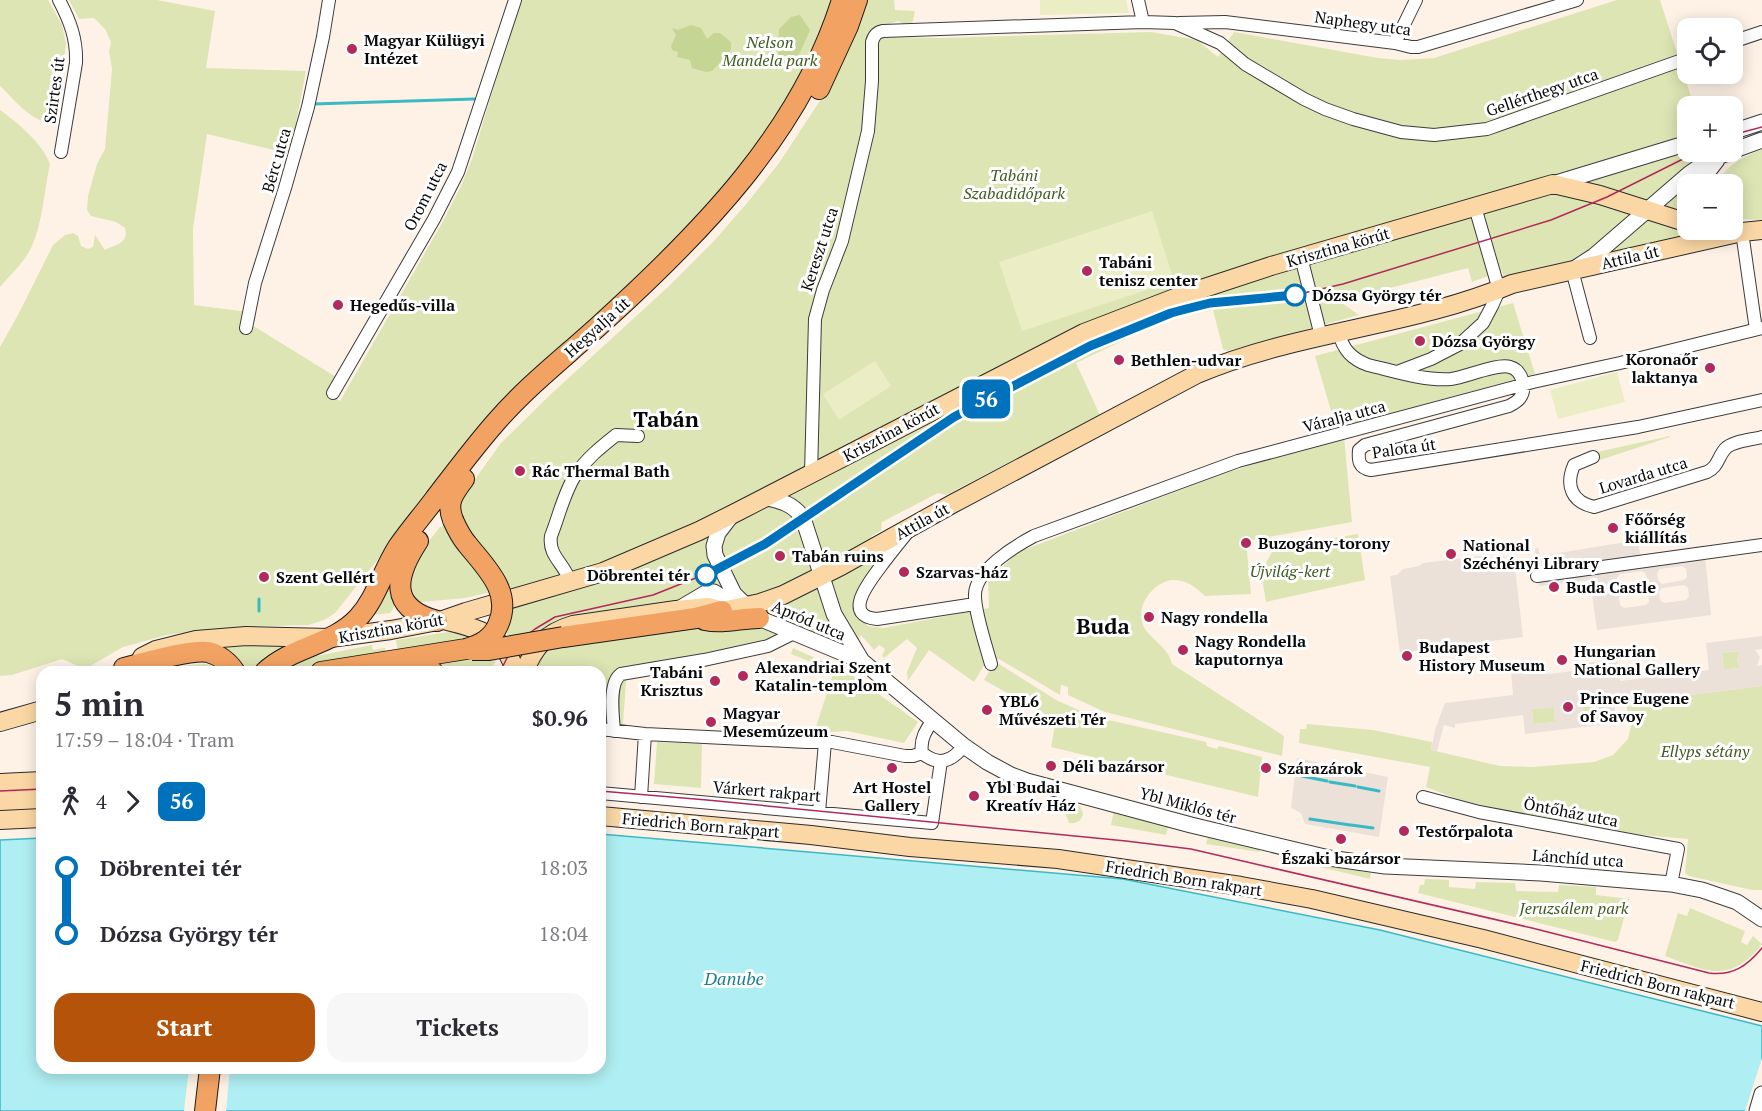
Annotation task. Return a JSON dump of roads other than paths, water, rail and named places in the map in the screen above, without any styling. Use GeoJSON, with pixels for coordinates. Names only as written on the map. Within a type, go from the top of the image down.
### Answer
{"type":"FeatureCollection","features":[{"type":"Feature","properties":{"kind":"main road","name":"Hegyalja út"},"geometry":{"type":"LineString","coordinates":[[273,666],[285,657],[330,638],[350,625],[367,606],[380,586],[399,546],[498,420],[672,258],[708,220],[743,178],[800,96],[825,46],[842,0]]}},
{"type":"Feature","properties":{"kind":"main road","name":"Hegyalja út"},"geometry":{"type":"LineString","coordinates":[[440,621],[418,614],[408,606],[400,593],[401,576],[413,549],[443,506],[510,424],[674,273],[750,189],[790,136],[821,85],[848,26],[857,0]]}},
{"type":"Feature","properties":{"kind":"main road","name":"Krisztina körút"},"geometry":{"type":"LineString","coordinates":[[128,666],[156,650],[196,640],[246,636],[330,638],[440,621],[603,572],[699,531],[766,498],[1084,333],[1180,296],[1300,257],[1553,184],[1600,195],[1677,220]]}},
{"type":"Feature","properties":{"kind":"main road","name":"Attila út"},"geometry":{"type":"LineString","coordinates":[[1743,231],[1762,230]]}},
{"type":"Feature","properties":{"kind":"main road","name":"Attila út"},"geometry":{"type":"LineString","coordinates":[[1499,290],[1512,284],[1698,240]]}},
{"type":"Feature","properties":{"kind":"main road"},"geometry":{"type":"LineString","coordinates":[[1330,334],[1387,322],[1499,290]]}},
{"type":"Feature","properties":{"kind":"main road","name":"Attila út"},"geometry":{"type":"LineString","coordinates":[[722,611],[753,612],[760,603],[783,595],[821,576],[964,497],[1197,374],[1232,360],[1330,334]]}},
{"type":"Feature","properties":{"kind":"main road"},"geometry":{"type":"LineString","coordinates":[[454,494],[449,506],[453,520],[461,536],[496,580],[502,597],[502,613],[496,628],[486,640],[466,649]]}},
{"type":"Feature","properties":{"kind":"main road"},"geometry":{"type":"LineString","coordinates":[[364,666],[466,649],[489,650],[722,611]]}},
{"type":"Feature","properties":{"kind":"main road"},"geometry":{"type":"LineString","coordinates":[[527,666],[536,649],[555,632],[573,625],[683,616],[713,622],[748,618],[753,612]]}},
{"type":"Feature","properties":{"kind":"main road"},"geometry":{"type":"LineString","coordinates":[[440,621],[479,629],[488,634],[506,650],[514,666]]}},
{"type":"Feature","properties":{"kind":"main road"},"geometry":{"type":"LineString","coordinates":[[136,666],[175,656],[203,652],[209,652],[230,666]]}},
{"type":"Feature","properties":{"kind":"main road"},"geometry":{"type":"LineString","coordinates":[[385,663],[418,666]]}},
{"type":"Feature","properties":{"kind":"main road"},"geometry":{"type":"LineString","coordinates":[[0,722],[36,712]]}},
{"type":"Feature","properties":{"kind":"main road"},"geometry":{"type":"LineString","coordinates":[[0,783],[36,781]]}},
{"type":"Feature","properties":{"kind":"main road"},"geometry":{"type":"LineString","coordinates":[[0,801],[36,799]]}},
{"type":"Feature","properties":{"kind":"main road","name":"Friedrich Born rakpart"},"geometry":{"type":"LineString","coordinates":[[606,817],[1069,861],[1241,886],[1312,899],[1483,939],[1759,1011]]}},
{"type":"Feature","properties":{"kind":"main road"},"geometry":{"type":"LineString","coordinates":[[0,820],[36,818]]}},
{"type":"Feature","properties":{"kind":"main road"},"geometry":{"type":"LineString","coordinates":[[205,1111],[209,1074]]}},
{"type":"Feature","properties":{"kind":"street","name":"Szirtes út"},"geometry":{"type":"LineString","coordinates":[[59,0],[73,31],[77,50],[61,152]]}},
{"type":"Feature","properties":{"kind":"street","name":"Bérc utca"},"geometry":{"type":"LineString","coordinates":[[246,328],[255,283],[308,107],[329,0]]}},
{"type":"Feature","properties":{"kind":"street","name":"Orom utca"},"geometry":{"type":"LineString","coordinates":[[333,393],[428,229],[458,172],[514,0]]}},
{"type":"Feature","properties":{"kind":"street"},"geometry":{"type":"LineString","coordinates":[[1138,0],[1143,22]]}},
{"type":"Feature","properties":{"kind":"street"},"geometry":{"type":"LineString","coordinates":[[1395,43],[1416,0]]}},
{"type":"Feature","properties":{"kind":"street","name":"Naphegy utca"},"geometry":{"type":"LineString","coordinates":[[1175,23],[1225,22],[1418,47],[1577,0]]}},
{"type":"Feature","properties":{"kind":"street","name":"Gellérthegy utca"},"geometry":{"type":"LineString","coordinates":[[1143,22],[1175,23],[1220,43],[1245,64],[1325,109],[1401,132],[1434,135],[1488,129],[1677,62]]}},
{"type":"Feature","properties":{"kind":"street","name":"Kereszt utca"},"geometry":{"type":"LineString","coordinates":[[811,474],[815,319],[823,290],[842,242],[868,131],[872,81],[871,53],[874,36],[884,31],[1143,22]]}},
{"type":"Feature","properties":{"kind":"street"},"geometry":{"type":"LineString","coordinates":[[1743,38],[1762,32]]}},
{"type":"Feature","properties":{"kind":"street"},"geometry":{"type":"LineString","coordinates":[[1743,128],[1762,122]]}},
{"type":"Feature","properties":{"kind":"street"},"geometry":{"type":"LineString","coordinates":[[1743,147],[1762,140]]}},
{"type":"Feature","properties":{"kind":"street","name":"Krisztina körút"},"geometry":{"type":"LineString","coordinates":[[1553,184],[1677,146]]}},
{"type":"Feature","properties":{"kind":"street"},"geometry":{"type":"LineString","coordinates":[[1590,338],[1572,270],[1594,256],[1705,162]]}},
{"type":"Feature","properties":{"kind":"street"},"geometry":{"type":"LineString","coordinates":[[1707,174],[1719,162]]}},
{"type":"Feature","properties":{"kind":"street"},"geometry":{"type":"LineString","coordinates":[[1421,376],[1424,367],[1435,355],[1460,344],[1472,335],[1487,317],[1499,290],[1475,207]]}},
{"type":"Feature","properties":{"kind":"street"},"geometry":{"type":"LineString","coordinates":[[1738,240],[1758,326]]}},
{"type":"Feature","properties":{"kind":"street"},"geometry":{"type":"LineString","coordinates":[[1300,257],[1330,334],[1358,361],[1397,372],[1437,379],[1452,379],[1508,366],[1521,376],[1523,385]]}},
{"type":"Feature","properties":{"kind":"street","name":"Váralja utca"},"geometry":{"type":"LineString","coordinates":[[991,664],[975,604],[976,586],[984,573],[1010,550],[1034,536],[1238,461],[1523,385],[1620,363],[1758,326]]}},
{"type":"Feature","properties":{"kind":"street"},"geometry":{"type":"LineString","coordinates":[[1397,372],[1431,359]]}},
{"type":"Feature","properties":{"kind":"street","name":"Palota út"},"geometry":{"type":"LineString","coordinates":[[1523,385],[1521,397],[1509,406],[1365,445],[1359,450],[1359,463],[1361,467],[1371,470],[1425,462],[1638,427],[1762,400]]}},
{"type":"Feature","properties":{"kind":"street"},"geometry":{"type":"LineString","coordinates":[[570,582],[564,567],[554,556],[550,544],[571,484],[576,474],[596,450],[616,435],[638,436]]}},
{"type":"Feature","properties":{"kind":"street","name":"Lovarda utca"},"geometry":{"type":"LineString","coordinates":[[1593,457],[1574,465],[1570,475],[1575,498],[1583,504],[1594,507],[1712,470],[1728,447],[1762,437]]}},
{"type":"Feature","properties":{"kind":"street"},"geometry":{"type":"LineString","coordinates":[[766,498],[784,501],[801,514],[821,576]]}},
{"type":"Feature","properties":{"kind":"street"},"geometry":{"type":"LineString","coordinates":[[733,514],[718,533],[714,546],[715,555],[734,594],[753,612]]}},
{"type":"Feature","properties":{"kind":"street"},"geometry":{"type":"LineString","coordinates":[[914,526],[861,595],[861,611],[870,618],[878,619],[975,604]]}},
{"type":"Feature","properties":{"kind":"street"},"geometry":{"type":"LineString","coordinates":[[1538,576],[1762,545]]}},
{"type":"Feature","properties":{"kind":"street","name":"Apród utca"},"geometry":{"type":"LineString","coordinates":[[821,576],[834,614],[862,661]]}},
{"type":"Feature","properties":{"kind":"street","name":"Apród utca"},"geometry":{"type":"LineString","coordinates":[[683,616],[709,591],[714,592],[794,633],[862,661],[947,732]]}},
{"type":"Feature","properties":{"kind":"street"},"geometry":{"type":"LineString","coordinates":[[614,731],[613,688],[615,680],[621,674],[768,646],[794,633]]}},
{"type":"Feature","properties":{"kind":"street"},"geometry":{"type":"LineString","coordinates":[[922,753],[924,732],[933,721]]}},
{"type":"Feature","properties":{"kind":"street"},"geometry":{"type":"LineString","coordinates":[[606,730],[645,734],[825,742],[905,756],[917,756],[922,753]]}},
{"type":"Feature","properties":{"kind":"street","name":"Ybl Miklós tér"},"geometry":{"type":"LineString","coordinates":[[947,732],[993,765],[1027,781],[1281,847],[1341,860],[1413,867]]}},
{"type":"Feature","properties":{"kind":"street"},"geometry":{"type":"LineString","coordinates":[[641,797],[645,734]]}},
{"type":"Feature","properties":{"kind":"street"},"geometry":{"type":"LineString","coordinates":[[819,812],[825,742]]}},
{"type":"Feature","properties":{"kind":"street"},"geometry":{"type":"LineString","coordinates":[[922,753],[932,760],[941,761],[951,759],[964,746]]}},
{"type":"Feature","properties":{"kind":"street","name":"Várkert rakpart"},"geometry":{"type":"LineString","coordinates":[[606,794],[932,823],[941,761]]}},
{"type":"Feature","properties":{"kind":"street","name":"Öntőház utca"},"geometry":{"type":"LineString","coordinates":[[1423,797],[1479,812],[1678,849],[1671,884]]}},
{"type":"Feature","properties":{"kind":"street","name":"Lánchíd utca"},"geometry":{"type":"LineString","coordinates":[[1413,867],[1551,873],[1671,884],[1702,890],[1737,902],[1762,904]]}},
{"type":"Feature","properties":{"kind":"street","name":"Lánchíd utca"},"geometry":{"type":"LineString","coordinates":[[1737,902],[1762,919]]}},
{"type":"Feature","properties":{"kind":"street"},"geometry":{"type":"LineString","coordinates":[[1757,1111],[1762,1094]]}},
{"type":"Feature","properties":{"kind":"water","name":"Danube"},"geometry":{"type":"Polygon","coordinates":[[[606,835],[1123,879],[1380,930],[1762,1026],[1762,1111],[0,1111],[0,840],[36,838],[36,1074],[606,1074],[606,835]]]}},
{"type":"Feature","properties":{"kind":"waterway"},"geometry":{"type":"LineString","coordinates":[[313,104],[474,99]]}},
{"type":"Feature","properties":{"kind":"waterway"},"geometry":{"type":"LineString","coordinates":[[259,599],[259,611]]}},
{"type":"Feature","properties":{"kind":"waterway"},"geometry":{"type":"LineString","coordinates":[[1302,776],[1327,781]]}},
{"type":"Feature","properties":{"kind":"waterway"},"geometry":{"type":"LineString","coordinates":[[1330,782],[1355,786]]}},
{"type":"Feature","properties":{"kind":"waterway"},"geometry":{"type":"LineString","coordinates":[[1358,787],[1379,791]]}},
{"type":"Feature","properties":{"kind":"waterway"},"geometry":{"type":"LineString","coordinates":[[1310,819],[1350,825]]}},
{"type":"Feature","properties":{"kind":"waterway"},"geometry":{"type":"LineString","coordinates":[[1351,825],[1373,828]]}},
{"type":"Feature","properties":{"kind":"tram line"},"geometry":{"type":"LineString","coordinates":[[1743,132],[1762,127]]}},
{"type":"Feature","properties":{"kind":"tram line"},"geometry":{"type":"LineString","coordinates":[[503,666],[509,654],[523,638],[555,617],[653,595],[721,568],[765,544],[954,417],[1090,346],[1171,313],[1210,303],[1295,295],[1343,284],[1551,220],[1607,197],[1677,162]]}},
{"type":"Feature","properties":{"kind":"tram line","name":"56"},"geometry":{"type":"LineString","coordinates":[[706,575],[765,544],[954,417],[1090,346],[1171,313],[1210,303],[1295,295]]}},
{"type":"Feature","properties":{"kind":"tram line"},"geometry":{"type":"LineString","coordinates":[[0,791],[36,789]]}},
{"type":"Feature","properties":{"kind":"tram line"},"geometry":{"type":"LineString","coordinates":[[606,792],[1191,849],[1532,928],[1709,973],[1725,973],[1739,968],[1751,960],[1762,948]]}},
{"type":"Feature","properties":{"kind":"place","name":"Magyar Külügyi Intézet"},"geometry":{"type":"Point","coordinates":[352,49]}},
{"type":"Feature","properties":{"kind":"place","name":"Tabáni tenisz center"},"geometry":{"type":"Point","coordinates":[1087,271]}},
{"type":"Feature","properties":{"kind":"place","name":"Dózsa György tér"},"geometry":{"type":"Point","coordinates":[1295,295]}},
{"type":"Feature","properties":{"kind":"place","name":"Hegedűs-villa"},"geometry":{"type":"Point","coordinates":[338,305]}},
{"type":"Feature","properties":{"kind":"place","name":"Dózsa György"},"geometry":{"type":"Point","coordinates":[1420,341]}},
{"type":"Feature","properties":{"kind":"place","name":"Bethlen-udvar"},"geometry":{"type":"Point","coordinates":[1119,360]}},
{"type":"Feature","properties":{"kind":"place","name":"Koronaőr laktanya"},"geometry":{"type":"Point","coordinates":[1710,368]}},
{"type":"Feature","properties":{"kind":"place","name":"Rác Thermal Bath"},"geometry":{"type":"Point","coordinates":[520,471]}},
{"type":"Feature","properties":{"kind":"place","name":"Főőrség kiállítás"},"geometry":{"type":"Point","coordinates":[1613,528]}},
{"type":"Feature","properties":{"kind":"place","name":"Buzogány-torony"},"geometry":{"type":"Point","coordinates":[1246,543]}},
{"type":"Feature","properties":{"kind":"place","name":"National Széchényi Library"},"geometry":{"type":"Point","coordinates":[1451,554]}},
{"type":"Feature","properties":{"kind":"place","name":"Tabán ruins"},"geometry":{"type":"Point","coordinates":[780,556]}},
{"type":"Feature","properties":{"kind":"place","name":"Szarvas-ház"},"geometry":{"type":"Point","coordinates":[904,572]}},
{"type":"Feature","properties":{"kind":"place","name":"Döbrentei tér"},"geometry":{"type":"Point","coordinates":[706,575]}},
{"type":"Feature","properties":{"kind":"place","name":"Szent Gellért"},"geometry":{"type":"Point","coordinates":[264,577]}},
{"type":"Feature","properties":{"kind":"place","name":"Buda Castle"},"geometry":{"type":"Point","coordinates":[1554,587]}},
{"type":"Feature","properties":{"kind":"place","name":"Nagy rondella"},"geometry":{"type":"Point","coordinates":[1149,617]}},
{"type":"Feature","properties":{"kind":"place","name":"Nagy Rondella kaputornya"},"geometry":{"type":"Point","coordinates":[1183,650]}},
{"type":"Feature","properties":{"kind":"place","name":"Budapest History Museum"},"geometry":{"type":"Point","coordinates":[1407,656]}},
{"type":"Feature","properties":{"kind":"place","name":"Hungarian National Gallery"},"geometry":{"type":"Point","coordinates":[1562,660]}},
{"type":"Feature","properties":{"kind":"place","name":"Alexandriai Szent Katalin-templom"},"geometry":{"type":"Point","coordinates":[743,676]}},
{"type":"Feature","properties":{"kind":"place","name":"Tabáni Krisztus"},"geometry":{"type":"Point","coordinates":[715,681]}},
{"type":"Feature","properties":{"kind":"place","name":"Prince Eugene of Savoy"},"geometry":{"type":"Point","coordinates":[1568,707]}},
{"type":"Feature","properties":{"kind":"place","name":"YBL6 Művészeti Tér"},"geometry":{"type":"Point","coordinates":[987,710]}},
{"type":"Feature","properties":{"kind":"place","name":"Magyar Mesemúzeum"},"geometry":{"type":"Point","coordinates":[711,722]}},
{"type":"Feature","properties":{"kind":"place","name":"Déli bazársor"},"geometry":{"type":"Point","coordinates":[1051,766]}},
{"type":"Feature","properties":{"kind":"place","name":"Art Hostel Gallery"},"geometry":{"type":"Point","coordinates":[892,768]}},
{"type":"Feature","properties":{"kind":"place","name":"Szárazárok"},"geometry":{"type":"Point","coordinates":[1266,768]}},
{"type":"Feature","properties":{"kind":"place","name":"Ybl Budai Kreatív Ház"},"geometry":{"type":"Point","coordinates":[974,796]}},
{"type":"Feature","properties":{"kind":"place","name":"Testőrpalota"},"geometry":{"type":"Point","coordinates":[1404,831]}},
{"type":"Feature","properties":{"kind":"place","name":"Északi bazársor"},"geometry":{"type":"Point","coordinates":[1341,839]}},
{"type":"Feature","properties":{"kind":"district","name":"Tabán"},"geometry":{"type":"Point","coordinates":[666,418]}},
{"type":"Feature","properties":{"kind":"district","name":"Buda"},"geometry":{"type":"Point","coordinates":[1103,625]}},
{"type":"Feature","properties":{"kind":"park label","name":"Nelson Mandela park"},"geometry":{"type":"Point","coordinates":[770,51]}},
{"type":"Feature","properties":{"kind":"park label","name":"Tabáni Szabadidőpark"},"geometry":{"type":"Point","coordinates":[1014,184]}},
{"type":"Feature","properties":{"kind":"park label","name":"Újvilág-kert"},"geometry":{"type":"Point","coordinates":[1290,571]}},
{"type":"Feature","properties":{"kind":"park label","name":"Ellyps sétány"},"geometry":{"type":"Point","coordinates":[1705,751]}},
{"type":"Feature","properties":{"kind":"park label","name":"Jeruzsálem park"},"geometry":{"type":"Point","coordinates":[1574,908]}}]}
